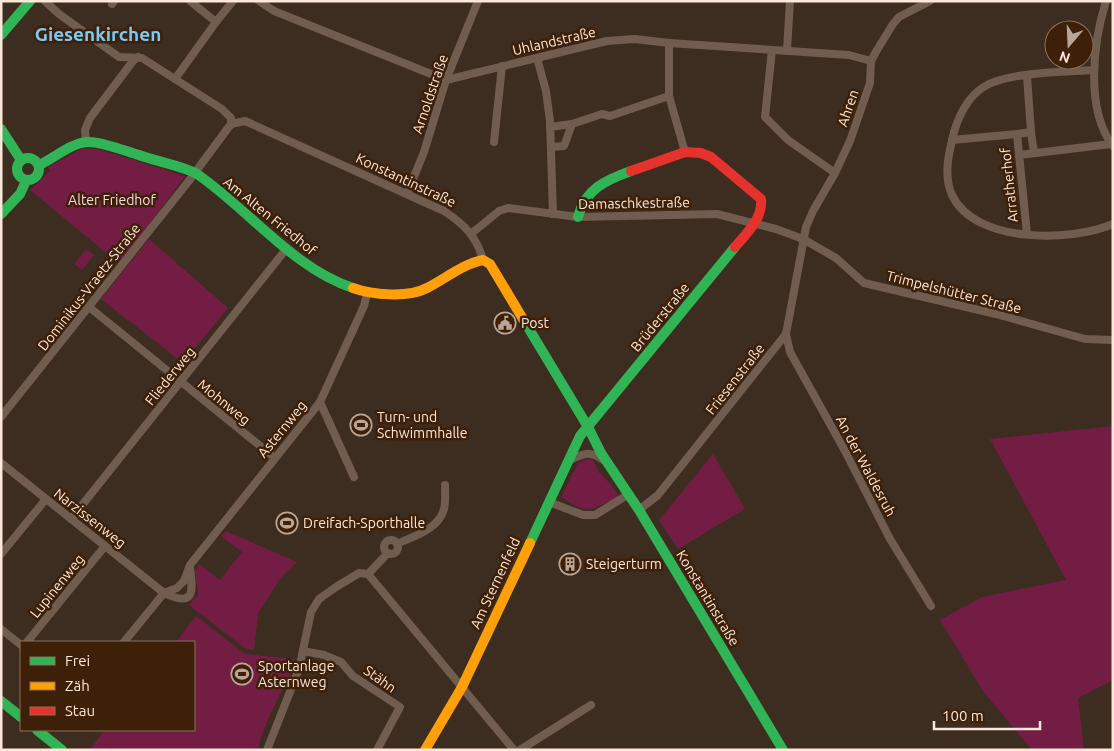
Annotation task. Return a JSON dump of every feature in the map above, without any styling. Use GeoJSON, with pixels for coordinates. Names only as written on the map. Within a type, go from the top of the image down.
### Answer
{"type":"FeatureCollection","features":[{"type":"Feature","properties":{"kind":"street"},"geometry":{"type":"LineString","coordinates":[[1,34],[30,1]]}},
{"type":"Feature","properties":{"kind":"street"},"geometry":{"type":"LineString","coordinates":[[45,1],[59,14],[119,57],[142,58],[226,112],[231,118],[231,124]]}},
{"type":"Feature","properties":{"kind":"street"},"geometry":{"type":"LineString","coordinates":[[190,1],[216,22]]}},
{"type":"Feature","properties":{"kind":"street"},"geometry":{"type":"LineString","coordinates":[[175,79],[233,1]]}},
{"type":"Feature","properties":{"kind":"street"},"geometry":{"type":"LineString","coordinates":[[259,1],[274,12],[446,80]]}},
{"type":"Feature","properties":{"kind":"street","name":"Arnoldstraße"},"geometry":{"type":"LineString","coordinates":[[407,194],[424,152],[446,80],[478,1]]}},
{"type":"Feature","properties":{"kind":"street"},"geometry":{"type":"LineString","coordinates":[[787,50],[790,1]]}},
{"type":"Feature","properties":{"kind":"street","name":"Ahren"},"geometry":{"type":"LineString","coordinates":[[803,239],[812,211],[835,173],[850,141],[870,83],[871,61],[885,36],[899,17],[930,1]]}},
{"type":"Feature","properties":{"kind":"street"},"geometry":{"type":"LineString","coordinates":[[1019,154],[1112,145],[1103,127],[1097,108],[1094,70],[1096,43],[1106,1]]}},
{"type":"Feature","properties":{"kind":"street","name":"Uhlandstraße"},"geometry":{"type":"LineString","coordinates":[[446,80],[607,41],[635,39],[849,55],[871,61]]}},
{"type":"Feature","properties":{"kind":"street"},"geometry":{"type":"LineString","coordinates":[[669,43],[668,96],[685,152]]}},
{"type":"Feature","properties":{"kind":"street"},"geometry":{"type":"LineString","coordinates":[[772,50],[765,117],[788,140],[835,173]]}},
{"type":"Feature","properties":{"kind":"street"},"geometry":{"type":"LineString","coordinates":[[38,165],[51,160],[63,151],[86,142],[85,130],[90,118],[138,57]]}},
{"type":"Feature","properties":{"kind":"street"},"geometry":{"type":"LineString","coordinates":[[537,58],[546,92],[550,127],[553,214]]}},
{"type":"Feature","properties":{"kind":"street"},"geometry":{"type":"LineString","coordinates":[[494,142],[502,66]]}},
{"type":"Feature","properties":{"kind":"street","name":"Arratherhof"},"geometry":{"type":"LineString","coordinates":[[1094,70],[1002,79],[989,84],[974,94],[962,111],[952,140],[947,164],[948,176],[952,195],[962,209],[971,218],[992,227],[1027,234],[1058,235],[1092,231],[1113,224]]}},
{"type":"Feature","properties":{"kind":"street"},"geometry":{"type":"LineString","coordinates":[[1027,76],[1034,153]]}},
{"type":"Feature","properties":{"kind":"street"},"geometry":{"type":"LineString","coordinates":[[550,127],[572,124],[602,114],[610,116],[668,96]]}},
{"type":"Feature","properties":{"kind":"street","name":"Konstantinstraße"},"geometry":{"type":"LineString","coordinates":[[231,124],[245,121],[407,194],[444,211],[472,233],[480,246],[484,260],[490,264],[607,462],[639,510],[783,750]]}},
{"type":"Feature","properties":{"kind":"street","name":"Dominikus-Vraetz-Straße"},"geometry":{"type":"LineString","coordinates":[[1,417],[89,308],[231,124]]}},
{"type":"Feature","properties":{"kind":"street"},"geometry":{"type":"LineString","coordinates":[[551,147],[564,146],[572,124]]}},
{"type":"Feature","properties":{"kind":"street"},"geometry":{"type":"LineString","coordinates":[[1,128],[21,160]]}},
{"type":"Feature","properties":{"kind":"street","name":"Arratherhof"},"geometry":{"type":"LineString","coordinates":[[952,140],[1032,132]]}},
{"type":"Feature","properties":{"kind":"street","name":"Arratherhof"},"geometry":{"type":"LineString","coordinates":[[1017,134],[1027,234]]}},
{"type":"Feature","properties":{"kind":"street","name":"Am Alten Friedhof"},"geometry":{"type":"LineString","coordinates":[[86,142],[132,153],[195,172],[326,278],[367,294],[392,295],[424,290],[473,262],[484,260]]}},
{"type":"Feature","properties":{"kind":"street"},"geometry":{"type":"LineString","coordinates":[[578,217],[581,205],[597,186],[611,178],[685,152],[701,153],[711,157],[761,199],[762,209],[754,224]]}},
{"type":"Feature","properties":{"kind":"street"},"geometry":{"type":"LineString","coordinates":[[29,158],[35,160],[38,165],[37,176],[33,180],[26,181],[20,178],[17,166],[21,160],[29,158]]}},
{"type":"Feature","properties":{"kind":"street"},"geometry":{"type":"LineString","coordinates":[[1,214],[20,194],[26,181]]}},
{"type":"Feature","properties":{"kind":"street","name":"Damaschkestraße"},"geometry":{"type":"LineString","coordinates":[[472,233],[505,208],[578,217],[712,214],[776,229],[803,239]]}},
{"type":"Feature","properties":{"kind":"street","name":"Brüderstraße"},"geometry":{"type":"LineString","coordinates":[[588,427],[754,224]]}},
{"type":"Feature","properties":{"kind":"street","name":"Friesenstraße"},"geometry":{"type":"LineString","coordinates":[[639,510],[658,495],[786,334],[803,239]]}},
{"type":"Feature","properties":{"kind":"street","name":"Trimpelshütter Straße"},"geometry":{"type":"LineString","coordinates":[[803,239],[836,258],[864,283],[996,314],[1084,338],[1113,340]]}},
{"type":"Feature","properties":{"kind":"street","name":"Fliederweg"},"geometry":{"type":"LineString","coordinates":[[71,519],[180,382],[185,379],[287,248]]}},
{"type":"Feature","properties":{"kind":"street","name":"Asternweg"},"geometry":{"type":"LineString","coordinates":[[125,641],[164,592],[177,588],[184,581],[190,565],[320,402],[364,306],[367,294]]}},
{"type":"Feature","properties":{"kind":"street","name":"Mohnweg"},"geometry":{"type":"LineString","coordinates":[[89,308],[275,458]]}},
{"type":"Feature","properties":{"kind":"street","name":"An der Waldesruh"},"geometry":{"type":"LineString","coordinates":[[786,334],[790,352],[845,451],[890,538],[930,606]]}},
{"type":"Feature","properties":{"kind":"street"},"geometry":{"type":"LineString","coordinates":[[320,402],[354,477]]}},
{"type":"Feature","properties":{"kind":"street","name":"Am Sternenfeld"},"geometry":{"type":"LineString","coordinates":[[425,750],[462,687],[580,436],[588,427]]}},
{"type":"Feature","properties":{"kind":"street"},"geometry":{"type":"LineString","coordinates":[[568,461],[589,453],[607,462]]}},
{"type":"Feature","properties":{"kind":"street","name":"Narzissenweg"},"geometry":{"type":"LineString","coordinates":[[1,463],[164,592]]}},
{"type":"Feature","properties":{"kind":"street"},"geometry":{"type":"LineString","coordinates":[[368,574],[388,553],[396,552],[397,544],[429,529],[439,520],[445,508],[445,485]]}},
{"type":"Feature","properties":{"kind":"street"},"geometry":{"type":"LineString","coordinates":[[549,502],[583,515],[595,515],[629,494]]}},
{"type":"Feature","properties":{"kind":"street"},"geometry":{"type":"LineString","coordinates":[[1,554],[46,499]]}},
{"type":"Feature","properties":{"kind":"street","name":"Lupinenweg"},"geometry":{"type":"LineString","coordinates":[[28,641],[105,546]]}},
{"type":"Feature","properties":{"kind":"street"},"geometry":{"type":"LineString","coordinates":[[164,592],[183,600],[187,598],[192,589],[190,565]]}},
{"type":"Feature","properties":{"kind":"street"},"geometry":{"type":"LineString","coordinates":[[267,750],[292,687],[303,651],[311,612],[319,600],[359,573],[368,574],[514,750]]}},
{"type":"Feature","properties":{"kind":"street"},"geometry":{"type":"LineString","coordinates":[[1,629],[20,645]]}},
{"type":"Feature","properties":{"kind":"street","name":"Stähn"},"geometry":{"type":"LineString","coordinates":[[303,651],[324,655],[340,662],[353,676],[400,708],[377,750]]}},
{"type":"Feature","properties":{"kind":"street"},"geometry":{"type":"LineString","coordinates":[[1,701],[20,716]]}},
{"type":"Feature","properties":{"kind":"street"},"geometry":{"type":"LineString","coordinates":[[520,750],[591,705]]}},
{"type":"Feature","properties":{"kind":"street"},"geometry":{"type":"LineString","coordinates":[[38,731],[62,750]]}},
{"type":"Feature","properties":{"kind":"green space","name":"Alter Friedhof"},"geometry":{"type":"Polygon","coordinates":[[[82,149],[98,149],[185,176],[120,264],[30,190],[50,171],[48,167],[82,149]]]}},
{"type":"Feature","properties":{"kind":"green space"},"geometry":{"type":"Polygon","coordinates":[[[149,239],[228,308],[183,363],[101,299],[149,239]]]}},
{"type":"Feature","properties":{"kind":"green space"},"geometry":{"type":"Polygon","coordinates":[[[86,249],[94,255],[82,270],[74,264],[86,249]]]}},
{"type":"Feature","properties":{"kind":"green space"},"geometry":{"type":"Polygon","coordinates":[[[1113,426],[1113,680],[1078,698],[1084,750],[1032,750],[983,691],[940,620],[982,597],[1066,580],[990,439],[1113,426]]]}},
{"type":"Feature","properties":{"kind":"green space"},"geometry":{"type":"Polygon","coordinates":[[[713,454],[745,509],[678,549],[659,520],[713,454]]]}},
{"type":"Feature","properties":{"kind":"green space"},"geometry":{"type":"Polygon","coordinates":[[[587,459],[593,460],[599,473],[617,493],[618,496],[610,504],[607,502],[588,509],[573,505],[561,497],[578,463],[587,459]]]}},
{"type":"Feature","properties":{"kind":"green space"},"geometry":{"type":"Polygon","coordinates":[[[226,531],[297,562],[279,580],[258,614],[254,650],[246,649],[189,605],[198,594],[195,572],[199,564],[220,580],[242,552],[221,536],[226,531]]]}},
{"type":"Feature","properties":{"kind":"green space","name":"Sportanlage Asternweg"},"geometry":{"type":"Polygon","coordinates":[[[196,616],[245,654],[294,659],[289,676],[261,738],[258,750],[89,750],[104,731],[195,731],[195,641],[177,641],[196,616]]]}},
{"type":"Feature","properties":{"kind":"traffic: fast"},"geometry":{"type":"LineString","coordinates":[[1,35],[30,1]]}},
{"type":"Feature","properties":{"kind":"traffic: fast"},"geometry":{"type":"LineString","coordinates":[[1,129],[21,160]]}},
{"type":"Feature","properties":{"kind":"traffic: fast"},"geometry":{"type":"LineString","coordinates":[[39,165],[75,145],[93,142],[192,171],[216,188],[291,253],[331,279],[353,288]]}},
{"type":"Feature","properties":{"kind":"traffic: fast"},"geometry":{"type":"LineString","coordinates":[[24,158],[32,158],[39,165],[39,169],[39,173],[32,180],[24,180],[17,173],[17,165],[24,158]]}},
{"type":"Feature","properties":{"kind":"traffic: fast"},"geometry":{"type":"LineString","coordinates":[[578,217],[581,207],[591,193],[605,182],[631,171]]}},
{"type":"Feature","properties":{"kind":"traffic: fast"},"geometry":{"type":"LineString","coordinates":[[1,214],[20,194],[26,181]]}},
{"type":"Feature","properties":{"kind":"traffic: fast"},"geometry":{"type":"LineString","coordinates":[[530,543],[580,436],[735,247]]}},
{"type":"Feature","properties":{"kind":"traffic: fast"},"geometry":{"type":"LineString","coordinates":[[523,319],[588,427],[601,453],[639,510],[783,750]]}},
{"type":"Feature","properties":{"kind":"traffic: fast"},"geometry":{"type":"LineString","coordinates":[[1,701],[20,716]]}},
{"type":"Feature","properties":{"kind":"traffic: fast"},"geometry":{"type":"LineString","coordinates":[[38,731],[62,750]]}},
{"type":"Feature","properties":{"kind":"traffic: slow"},"geometry":{"type":"LineString","coordinates":[[353,288],[380,294],[410,293],[427,288],[461,268],[483,260],[490,264],[523,319]]}},
{"type":"Feature","properties":{"kind":"traffic: slow"},"geometry":{"type":"LineString","coordinates":[[425,750],[462,687],[530,543]]}},
{"type":"Feature","properties":{"kind":"traffic: jam"},"geometry":{"type":"LineString","coordinates":[[631,171],[685,152],[701,153],[711,157],[761,199],[757,219],[735,247]]}},
{"type":"Feature","properties":{"kind":"place","name":"Post"},"geometry":{"type":"Point","coordinates":[505,323]}},
{"type":"Feature","properties":{"kind":"place","name":"Turn- und Schwimmhalle"},"geometry":{"type":"Point","coordinates":[361,425]}},
{"type":"Feature","properties":{"kind":"place","name":"Dreifach-Sporthalle"},"geometry":{"type":"Point","coordinates":[287,523]}},
{"type":"Feature","properties":{"kind":"place","name":"Steigerturm"},"geometry":{"type":"Point","coordinates":[570,564]}},
{"type":"Feature","properties":{"kind":"place","name":"Sportanlage Asternweg"},"geometry":{"type":"Point","coordinates":[242,674]}},
{"type":"Feature","properties":{"kind":"district","name":"Giesenkirchen"},"geometry":{"type":"Point","coordinates":[98,34]}}]}
